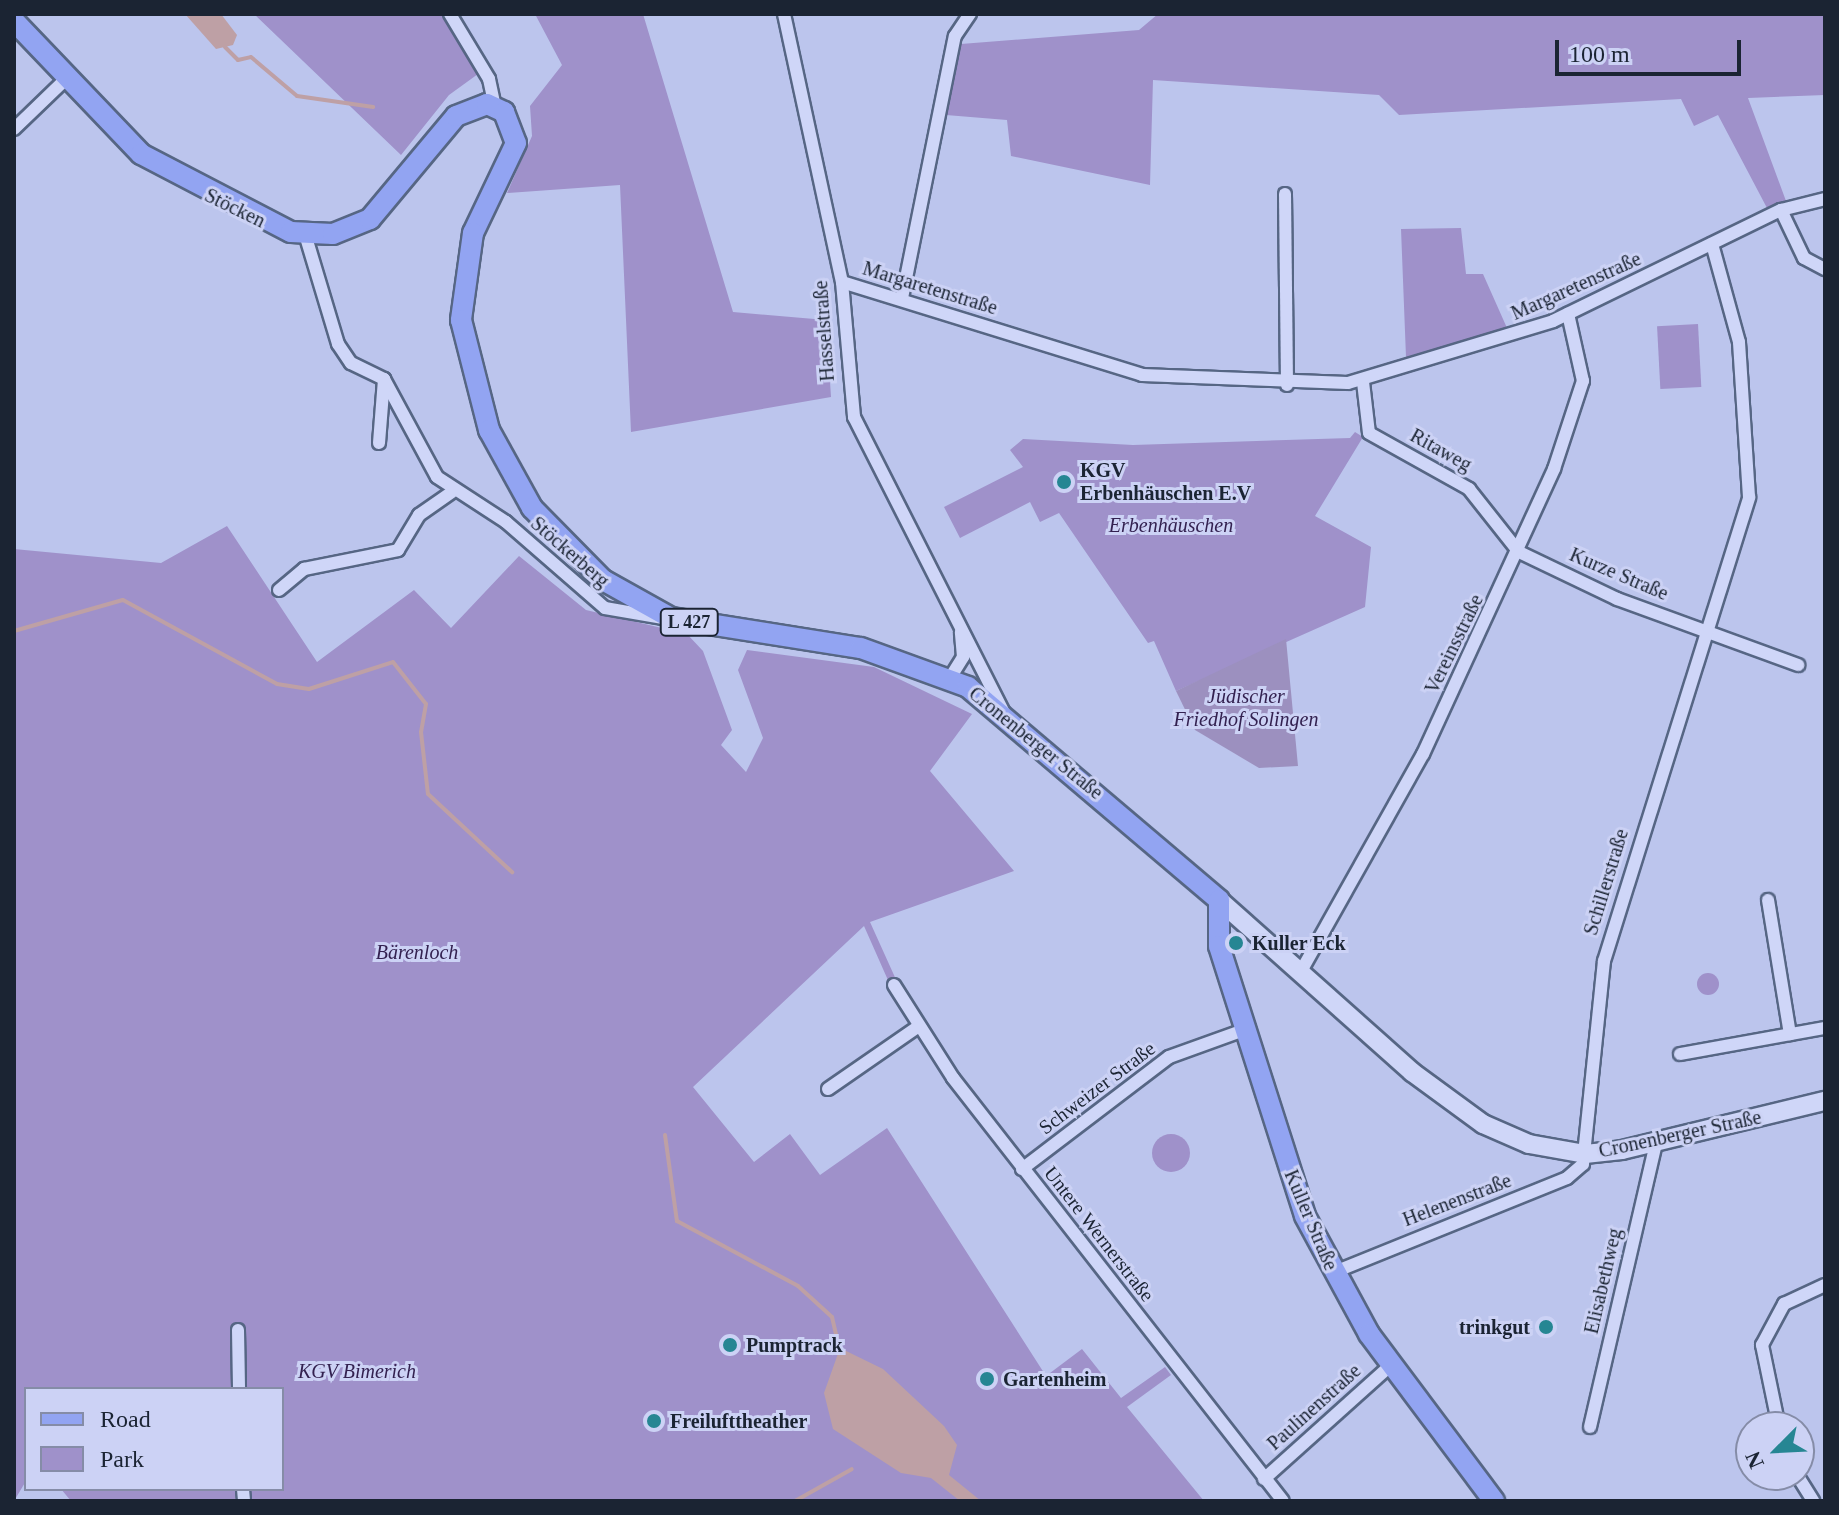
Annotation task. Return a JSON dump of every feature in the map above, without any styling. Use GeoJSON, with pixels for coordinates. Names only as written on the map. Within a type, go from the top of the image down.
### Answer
{"type":"FeatureCollection","features":[{"type":"Feature","properties":{"kind":"main road","name":"Stöcken"},"geometry":{"type":"LineString","coordinates":[[14,21],[159,168],[265,223],[305,234],[343,232],[386,207],[469,107],[495,107]]}},
{"type":"Feature","properties":{"kind":"main road","name":"Cronenberger Straße"},"geometry":{"type":"LineString","coordinates":[[495,107],[511,120],[516,143],[473,233],[461,320],[489,430],[532,508],[563,545],[616,590],[671,618],[861,648],[959,682],[1005,716],[1300,973],[1483,1124],[1529,1144],[1585,1157],[1656,1144],[1825,1101]]}},
{"type":"Feature","properties":{"kind":"main road","name":"Kuller Straße"},"geometry":{"type":"LineString","coordinates":[[1219,900],[1214,926],[1244,1030],[1289,1172],[1332,1273],[1391,1365],[1494,1501]]}},
{"type":"Feature","properties":{"kind":"street"},"geometry":{"type":"LineString","coordinates":[[450,14],[489,79],[495,107]]}},
{"type":"Feature","properties":{"kind":"street","name":"Hasselstraße"},"geometry":{"type":"LineString","coordinates":[[784,14],[842,282],[854,417],[960,625],[981,659],[1005,716]]}},
{"type":"Feature","properties":{"kind":"street"},"geometry":{"type":"LineString","coordinates":[[902,298],[955,36],[970,14]]}},
{"type":"Feature","properties":{"kind":"street"},"geometry":{"type":"LineString","coordinates":[[14,129],[67,78]]}},
{"type":"Feature","properties":{"kind":"street"},"geometry":{"type":"LineString","coordinates":[[1285,194],[1287,385]]}},
{"type":"Feature","properties":{"kind":"street","name":"Margaretenstraße"},"geometry":{"type":"LineString","coordinates":[[842,282],[902,298],[1142,375],[1287,385],[1363,382],[1568,314],[1787,208],[1825,199]]}},
{"type":"Feature","properties":{"kind":"street"},"geometry":{"type":"LineString","coordinates":[[1787,208],[1804,258],[1825,269]]}},
{"type":"Feature","properties":{"kind":"street"},"geometry":{"type":"LineString","coordinates":[[305,234],[343,354],[384,379],[379,443]]}},
{"type":"Feature","properties":{"kind":"street","name":"Schillerstraße"},"geometry":{"type":"LineString","coordinates":[[1585,1157],[1604,961],[1749,497],[1739,342],[1712,244]]}},
{"type":"Feature","properties":{"kind":"street","name":"Vereinsstraße"},"geometry":{"type":"LineString","coordinates":[[1300,973],[1372,853],[1519,552],[1579,405],[1583,360],[1568,314]]}},
{"type":"Feature","properties":{"kind":"street","name":"Stöckerberg"},"geometry":{"type":"LineString","coordinates":[[384,379],[416,446],[452,492],[506,522],[605,608],[671,618]]}},
{"type":"Feature","properties":{"kind":"street","name":"Ritaweg"},"geometry":{"type":"LineString","coordinates":[[1363,382],[1369,433],[1469,489],[1519,552]]}},
{"type":"Feature","properties":{"kind":"street"},"geometry":{"type":"LineString","coordinates":[[279,590],[304,569],[398,550],[419,515],[452,492]]}},
{"type":"Feature","properties":{"kind":"street","name":"Kurze Straße"},"geometry":{"type":"LineString","coordinates":[[1519,552],[1617,599],[1705,630]]}},
{"type":"Feature","properties":{"kind":"street","name":"Hasselstraße"},"geometry":{"type":"LineString","coordinates":[[959,682],[963,657],[960,625]]}},
{"type":"Feature","properties":{"kind":"street"},"geometry":{"type":"LineString","coordinates":[[1705,630],[1798,665]]}},
{"type":"Feature","properties":{"kind":"street"},"geometry":{"type":"LineString","coordinates":[[959,682],[981,659]]}},
{"type":"Feature","properties":{"kind":"street"},"geometry":{"type":"LineString","coordinates":[[1768,900],[1790,1034]]}},
{"type":"Feature","properties":{"kind":"street","name":"Untere Wernerstraße"},"geometry":{"type":"LineString","coordinates":[[894,985],[916,1028],[1022,1169],[1283,1501]]}},
{"type":"Feature","properties":{"kind":"street"},"geometry":{"type":"LineString","coordinates":[[828,1089],[916,1028]]}},
{"type":"Feature","properties":{"kind":"street"},"geometry":{"type":"LineString","coordinates":[[1680,1054],[1825,1028]]}},
{"type":"Feature","properties":{"kind":"street","name":"Schweizer Straße"},"geometry":{"type":"LineString","coordinates":[[1022,1169],[1169,1057],[1244,1030]]}},
{"type":"Feature","properties":{"kind":"street","name":"Elisabethweg"},"geometry":{"type":"LineString","coordinates":[[1590,1427],[1656,1144]]}},
{"type":"Feature","properties":{"kind":"street","name":"Helenenstraße"},"geometry":{"type":"LineString","coordinates":[[1332,1273],[1567,1178],[1585,1157]]}},
{"type":"Feature","properties":{"kind":"street"},"geometry":{"type":"LineString","coordinates":[[1776,1411],[1762,1345],[1784,1304],[1825,1285]]}},
{"type":"Feature","properties":{"kind":"street"},"geometry":{"type":"LineString","coordinates":[[238,1330],[239,1387]]}},
{"type":"Feature","properties":{"kind":"street","name":"Paulinenstraße"},"geometry":{"type":"LineString","coordinates":[[1264,1479],[1391,1365]]}},
{"type":"Feature","properties":{"kind":"green space"},"geometry":{"type":"Polygon","coordinates":[[[254,14],[443,14],[478,74],[449,95],[401,155],[254,14]]]}},
{"type":"Feature","properties":{"kind":"green space"},"geometry":{"type":"Polygon","coordinates":[[[535,14],[643,14],[733,312],[826,320],[831,397],[631,432],[620,185],[507,193],[532,136],[530,106],[562,65],[535,14]]]}},
{"type":"Feature","properties":{"kind":"green space"},"geometry":{"type":"Polygon","coordinates":[[[1158,14],[1825,14],[1825,95],[1748,98],[1786,201],[1767,208],[1718,115],[1694,126],[1681,99],[1399,115],[1379,95],[1153,80],[1150,185],[1011,156],[1007,120],[946,115],[961,44],[1139,30],[1158,14]]]}},
{"type":"Feature","properties":{"kind":"green space"},"geometry":{"type":"Polygon","coordinates":[[[1461,228],[1466,274],[1483,274],[1507,328],[1406,357],[1401,229],[1461,228]]]}},
{"type":"Feature","properties":{"kind":"green space"},"geometry":{"type":"Polygon","coordinates":[[[1698,324],[1701,387],[1660,389],[1657,326],[1698,324]]]}},
{"type":"Feature","properties":{"kind":"green space","name":"Erbenhäuschen"},"geometry":{"type":"Polygon","coordinates":[[[1355,432],[1363,437],[1315,516],[1371,547],[1365,607],[1176,691],[1154,641],[1148,643],[1059,513],[1040,522],[1030,502],[960,538],[944,507],[1023,467],[1010,450],[1023,439],[1133,445],[1350,438],[1355,432]]]}},
{"type":"Feature","properties":{"kind":"green space","name":"Bärenloch"},"geometry":{"type":"Polygon","coordinates":[[[227,526],[317,662],[414,590],[451,628],[519,556],[586,610],[687,634],[703,651],[732,730],[721,745],[746,772],[763,738],[738,670],[747,650],[874,667],[972,714],[930,771],[1014,871],[870,922],[898,984],[891,987],[864,926],[693,1087],[754,1162],[790,1134],[820,1175],[887,1128],[1046,1376],[1082,1349],[1121,1398],[1165,1367],[1171,1375],[1127,1407],[1204,1501],[71,1501],[63,1491],[284,1491],[284,1387],[24,1387],[24,1484],[14,1501],[14,549],[161,563],[227,526]]]}},
{"type":"Feature","properties":{"kind":"green space","name":"Jüdischer Friedhof Solingen"},"geometry":{"type":"Polygon","coordinates":[[[1286,639],[1298,766],[1259,768],[1195,730],[1176,691],[1286,639]]]}},
{"type":"Feature","properties":{"kind":"green space"},"geometry":{"type":"Polygon","coordinates":[[[1708,973],[1716,976],[1719,984],[1716,992],[1708,995],[1700,992],[1697,984],[1700,976],[1708,973]]]}},
{"type":"Feature","properties":{"kind":"green space"},"geometry":{"type":"Polygon","coordinates":[[[1171,1134],[1184,1140],[1190,1153],[1184,1166],[1171,1172],[1158,1166],[1152,1153],[1158,1140],[1171,1134]]]}},
{"type":"Feature","properties":{"kind":"shaded area"},"geometry":{"type":"Polygon","coordinates":[[[185,14],[221,14],[237,35],[233,45],[216,49],[185,14]]]}},
{"type":"Feature","properties":{"kind":"shaded area"},"geometry":{"type":"Polygon","coordinates":[[[840,1348],[883,1369],[944,1426],[957,1445],[949,1475],[981,1501],[960,1501],[931,1478],[901,1473],[833,1429],[824,1393],[840,1348]]]}},
{"type":"Feature","properties":{"kind":"waterway"},"geometry":{"type":"LineString","coordinates":[[225,47],[238,60],[251,57],[297,96],[373,107]]}},
{"type":"Feature","properties":{"kind":"waterway"},"geometry":{"type":"LineString","coordinates":[[14,631],[123,600],[277,684],[309,689],[393,662],[426,704],[421,732],[428,794],[512,872]]}},
{"type":"Feature","properties":{"kind":"waterway"},"geometry":{"type":"LineString","coordinates":[[665,1135],[677,1221],[798,1286],[832,1317],[837,1339]]}},
{"type":"Feature","properties":{"kind":"waterway"},"geometry":{"type":"LineString","coordinates":[[795,1501],[852,1469]]}},
{"type":"Feature","properties":{"kind":"place","name":"KGV Erbenhäuschen E.V"},"geometry":{"type":"Point","coordinates":[1064,482]}},
{"type":"Feature","properties":{"kind":"place","name":"Kuller Eck"},"geometry":{"type":"Point","coordinates":[1236,943]}},
{"type":"Feature","properties":{"kind":"place","name":"trinkgut"},"geometry":{"type":"Point","coordinates":[1546,1327]}},
{"type":"Feature","properties":{"kind":"place","name":"Pumptrack"},"geometry":{"type":"Point","coordinates":[730,1345]}},
{"type":"Feature","properties":{"kind":"place","name":"Gartenheim"},"geometry":{"type":"Point","coordinates":[987,1379]}},
{"type":"Feature","properties":{"kind":"place","name":"Freilufttheather"},"geometry":{"type":"Point","coordinates":[654,1421]}},
{"type":"Feature","properties":{"kind":"park label","name":"KGV Bimerich"},"geometry":{"type":"Point","coordinates":[357,1371]}}]}
